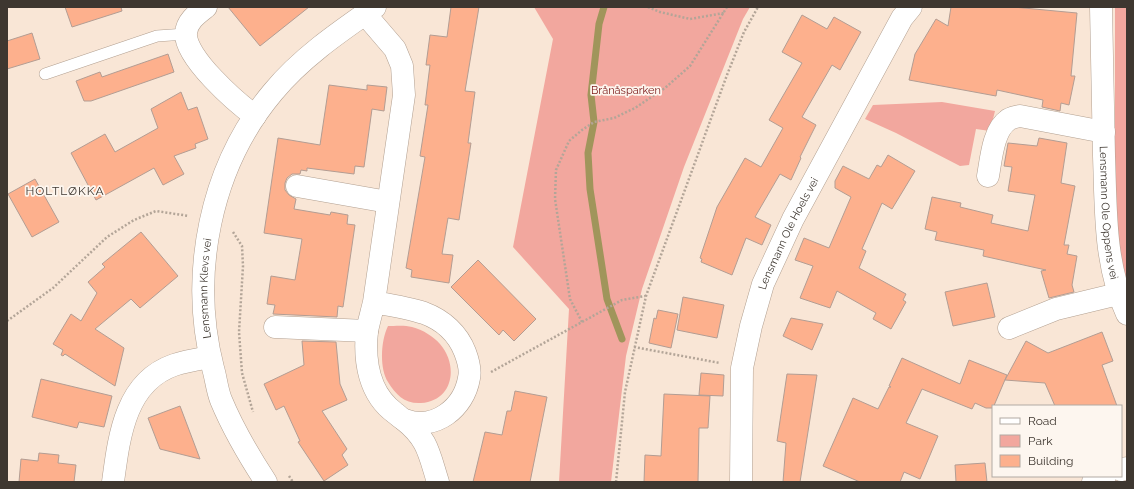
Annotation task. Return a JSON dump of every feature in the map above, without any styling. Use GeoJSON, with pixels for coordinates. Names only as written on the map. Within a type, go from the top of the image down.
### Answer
{"type":"FeatureCollection","features":[{"type":"Feature","properties":{"kind":"street"},"geometry":{"type":"LineString","coordinates":[[206,7],[189,23],[186,34],[196,57],[202,67],[220,87],[255,116]]}},
{"type":"Feature","properties":{"kind":"street","name":"Lensmann Ole Hoels vei"},"geometry":{"type":"LineString","coordinates":[[741,482],[742,368],[751,326],[763,284],[787,231],[902,18],[911,7]]}},
{"type":"Feature","properties":{"kind":"street","name":"Lensmann Ole Oppens vei"},"geometry":{"type":"LineString","coordinates":[[1101,7],[1106,231],[1112,270],[1118,294],[1127,314]]}},
{"type":"Feature","properties":{"kind":"street","name":"Lensmann Klevs vei"},"geometry":{"type":"LineString","coordinates":[[266,482],[247,452],[221,399],[210,357],[204,321],[203,268],[211,221],[221,185],[236,150],[255,116],[273,92],[294,69],[370,10],[395,49],[402,66],[404,95],[374,302],[367,331],[367,358],[370,377],[377,396],[390,409],[415,429],[424,440],[438,482]]}},
{"type":"Feature","properties":{"kind":"street","name":"Lensmann Ole Oppens vei"},"geometry":{"type":"LineString","coordinates":[[988,176],[992,149],[1000,130],[1008,119],[1020,116],[1104,132]]}},
{"type":"Feature","properties":{"kind":"street"},"geometry":{"type":"LineString","coordinates":[[297,186],[388,202]]}},
{"type":"Feature","properties":{"kind":"street","name":"Lensmann Ole Oppens vei"},"geometry":{"type":"LineString","coordinates":[[1008,328],[1056,310],[1118,294]]}},
{"type":"Feature","properties":{"kind":"street"},"geometry":{"type":"LineString","coordinates":[[374,302],[425,314],[453,332],[463,347],[468,361],[470,377],[465,394],[447,414],[436,420],[422,422],[404,420]]}},
{"type":"Feature","properties":{"kind":"street"},"geometry":{"type":"LineString","coordinates":[[275,327],[367,331]]}},
{"type":"Feature","properties":{"kind":"street"},"geometry":{"type":"LineString","coordinates":[[114,482],[119,442],[131,403],[141,387],[155,375],[174,365],[210,357]]}},
{"type":"Feature","properties":{"kind":"street"},"geometry":{"type":"LineString","coordinates":[[1093,482],[1103,477]]}},
{"type":"Feature","properties":{"kind":"lane"},"geometry":{"type":"LineString","coordinates":[[44,74],[157,36],[186,34]]}},
{"type":"Feature","properties":{"kind":"path"},"geometry":{"type":"LineString","coordinates":[[648,7],[660,12],[690,19],[724,13]]}},
{"type":"Feature","properties":{"kind":"path"},"geometry":{"type":"LineString","coordinates":[[582,322],[570,300],[555,199],[556,170],[569,141],[594,122],[614,118],[635,108],[665,88],[690,66],[727,7]]}},
{"type":"Feature","properties":{"kind":"path"},"geometry":{"type":"LineString","coordinates":[[616,482],[625,392],[646,296],[727,75],[744,32],[758,7]]}},
{"type":"Feature","properties":{"kind":"path"},"geometry":{"type":"LineString","coordinates":[[470,377],[483,376],[502,367],[622,300],[646,296]]}},
{"type":"Feature","properties":{"kind":"path"},"geometry":{"type":"LineString","coordinates":[[634,347],[742,368]]}},
{"type":"Feature","properties":{"kind":"green space","name":"Brånåsparken"},"geometry":{"type":"Polygon","coordinates":[[[534,7],[750,7],[743,19],[684,167],[642,289],[626,356],[611,482],[559,482],[569,309],[513,247],[553,39],[534,7]]]}},
{"type":"Feature","properties":{"kind":"green space"},"geometry":{"type":"Polygon","coordinates":[[[1115,7],[1127,7],[1127,291],[1121,279],[1115,215],[1115,7]]]}},
{"type":"Feature","properties":{"kind":"green space"},"geometry":{"type":"Polygon","coordinates":[[[942,102],[995,111],[990,131],[976,129],[969,165],[960,166],[865,119],[873,105],[942,102]]]}},
{"type":"Feature","properties":{"kind":"green space"},"geometry":{"type":"Polygon","coordinates":[[[388,326],[406,326],[416,328],[431,336],[440,344],[450,362],[451,372],[450,381],[440,396],[432,401],[415,403],[402,398],[391,387],[385,376],[382,362],[384,339],[388,326]]]}},
{"type":"Feature","properties":{"kind":"building"},"geometry":{"type":"Polygon","coordinates":[[[65,7],[121,7],[122,11],[72,27],[65,7]]]}},
{"type":"Feature","properties":{"kind":"building"},"geometry":{"type":"Polygon","coordinates":[[[228,7],[309,7],[260,46],[228,7]]]}},
{"type":"Feature","properties":{"kind":"building"},"geometry":{"type":"Polygon","coordinates":[[[451,7],[479,7],[465,91],[475,92],[468,143],[471,143],[459,220],[448,218],[442,254],[453,255],[449,283],[411,277],[412,270],[406,268],[425,157],[420,156],[428,105],[425,105],[430,65],[426,65],[430,35],[447,37],[451,7]]]}},
{"type":"Feature","properties":{"kind":"building"},"geometry":{"type":"Polygon","coordinates":[[[951,7],[1013,7],[1077,13],[1071,76],[1075,76],[1069,105],[1061,103],[1060,111],[1042,107],[1043,100],[997,90],[996,96],[909,80],[915,54],[936,19],[948,26],[951,7]]]}},
{"type":"Feature","properties":{"kind":"building"},"geometry":{"type":"Polygon","coordinates":[[[802,15],[827,29],[834,17],[861,32],[840,70],[832,65],[802,117],[816,125],[800,157],[801,158],[791,180],[780,174],[755,217],[771,225],[762,245],[746,238],[732,275],[701,262],[702,259],[700,258],[717,207],[745,158],[761,167],[783,128],[769,120],[802,63],[782,52],[802,15]]]}},
{"type":"Feature","properties":{"kind":"building"},"geometry":{"type":"Polygon","coordinates":[[[32,33],[40,59],[7,69],[7,41],[32,33]]]}},
{"type":"Feature","properties":{"kind":"building"},"geometry":{"type":"Polygon","coordinates":[[[168,54],[174,72],[91,101],[84,101],[76,81],[100,72],[102,77],[168,54]]]}},
{"type":"Feature","properties":{"kind":"building"},"geometry":{"type":"Polygon","coordinates":[[[329,85],[367,90],[367,85],[387,87],[384,111],[372,109],[364,167],[355,166],[354,174],[307,168],[307,171],[301,170],[300,174],[292,174],[287,178],[285,183],[285,190],[289,195],[296,199],[294,209],[330,215],[331,212],[348,215],[347,224],[355,225],[343,307],[338,306],[337,317],[273,314],[275,305],[267,304],[271,276],[295,280],[302,239],[264,233],[278,138],[320,145],[329,85]]]}},
{"type":"Feature","properties":{"kind":"building"},"geometry":{"type":"Polygon","coordinates":[[[181,92],[188,110],[197,107],[208,139],[195,144],[196,148],[174,156],[184,174],[163,185],[154,168],[96,200],[71,153],[105,134],[115,152],[158,128],[151,109],[181,92]]]}},
{"type":"Feature","properties":{"kind":"building"},"geometry":{"type":"Polygon","coordinates":[[[1039,138],[1067,143],[1061,183],[1075,186],[1064,245],[1069,245],[1067,254],[1077,256],[1072,285],[1074,292],[1049,298],[1041,271],[1046,270],[983,256],[984,250],[935,240],[937,232],[925,229],[932,197],[961,203],[960,207],[993,215],[991,223],[1028,231],[1035,195],[1008,191],[1012,167],[1004,166],[1008,143],[1037,146],[1039,138]]]}},
{"type":"Feature","properties":{"kind":"building"},"geometry":{"type":"Polygon","coordinates":[[[888,155],[915,171],[892,209],[882,203],[862,249],[866,251],[859,268],[906,294],[903,300],[906,302],[891,329],[873,319],[876,313],[837,291],[830,308],[800,298],[813,266],[795,260],[804,238],[829,248],[851,197],[835,188],[835,181],[843,166],[869,179],[877,165],[881,167],[888,155]]]}},
{"type":"Feature","properties":{"kind":"building"},"geometry":{"type":"Polygon","coordinates":[[[35,179],[59,222],[32,237],[8,194],[35,179]]]}},
{"type":"Feature","properties":{"kind":"building"},"geometry":{"type":"Polygon","coordinates":[[[141,232],[178,276],[140,308],[131,299],[95,329],[124,348],[115,386],[65,354],[63,356],[61,355],[63,350],[53,344],[71,314],[81,321],[97,293],[88,282],[105,267],[102,264],[141,232]]]}},
{"type":"Feature","properties":{"kind":"building"},"geometry":{"type":"Polygon","coordinates":[[[478,260],[536,319],[514,341],[503,330],[499,335],[451,287],[478,260]]]}},
{"type":"Feature","properties":{"kind":"building"},"geometry":{"type":"Polygon","coordinates":[[[987,283],[995,317],[953,326],[945,292],[987,283]]]}},
{"type":"Feature","properties":{"kind":"building"},"geometry":{"type":"Polygon","coordinates":[[[683,297],[724,305],[717,338],[677,330],[683,297]]]}},
{"type":"Feature","properties":{"kind":"building"},"geometry":{"type":"Polygon","coordinates":[[[658,310],[678,314],[671,348],[649,343],[654,318],[656,319],[658,310]]]}},
{"type":"Feature","properties":{"kind":"building"},"geometry":{"type":"Polygon","coordinates":[[[791,318],[823,324],[812,350],[783,336],[791,318]]]}},
{"type":"Feature","properties":{"kind":"building"},"geometry":{"type":"Polygon","coordinates":[[[1102,332],[1113,361],[1102,365],[1117,405],[1055,405],[1045,383],[1005,380],[1026,341],[1048,353],[1102,332]]]}},
{"type":"Feature","properties":{"kind":"building"},"geometry":{"type":"Polygon","coordinates":[[[302,341],[336,342],[340,384],[347,400],[322,411],[347,449],[342,455],[348,465],[324,481],[298,442],[300,441],[284,406],[276,410],[264,384],[304,365],[302,341]]]}},
{"type":"Feature","properties":{"kind":"building"},"geometry":{"type":"Polygon","coordinates":[[[902,358],[960,384],[969,360],[1007,375],[994,405],[992,405],[992,408],[986,408],[975,403],[972,409],[922,389],[906,423],[938,436],[920,479],[904,472],[900,482],[860,482],[823,466],[853,398],[878,409],[889,387],[891,387],[889,386],[902,358]]]}},
{"type":"Feature","properties":{"kind":"building"},"geometry":{"type":"Polygon","coordinates":[[[701,373],[724,375],[723,396],[699,395],[701,373]]]}},
{"type":"Feature","properties":{"kind":"building"},"geometry":{"type":"Polygon","coordinates":[[[787,374],[817,375],[800,482],[783,482],[786,443],[777,441],[787,374]]]}},
{"type":"Feature","properties":{"kind":"building"},"geometry":{"type":"Polygon","coordinates":[[[41,379],[112,396],[104,427],[79,422],[77,428],[32,417],[41,379]]]}},
{"type":"Feature","properties":{"kind":"building"},"geometry":{"type":"Polygon","coordinates":[[[515,391],[547,397],[530,482],[473,482],[485,432],[502,435],[507,411],[511,411],[515,391]]]}},
{"type":"Feature","properties":{"kind":"building"},"geometry":{"type":"Polygon","coordinates":[[[664,394],[710,396],[708,428],[699,428],[698,482],[644,482],[645,455],[661,456],[664,394]]]}},
{"type":"Feature","properties":{"kind":"building"},"geometry":{"type":"Polygon","coordinates":[[[180,406],[200,459],[160,449],[148,418],[180,406]]]}},
{"type":"Feature","properties":{"kind":"building"},"geometry":{"type":"Polygon","coordinates":[[[39,453],[59,455],[58,463],[76,465],[74,482],[19,482],[21,459],[38,461],[39,453]]]}},
{"type":"Feature","properties":{"kind":"building"},"geometry":{"type":"Polygon","coordinates":[[[985,463],[987,482],[956,482],[955,465],[985,463]]]}},
{"type":"Feature","properties":{"kind":"waterway"},"geometry":{"type":"LineString","coordinates":[[604,7],[599,24],[591,95],[594,122],[588,153],[590,189],[607,299],[622,339]]}},
{"type":"Feature","properties":{"kind":"district","name":"HOLTLØKKA"},"geometry":{"type":"Point","coordinates":[65,191]}}]}
